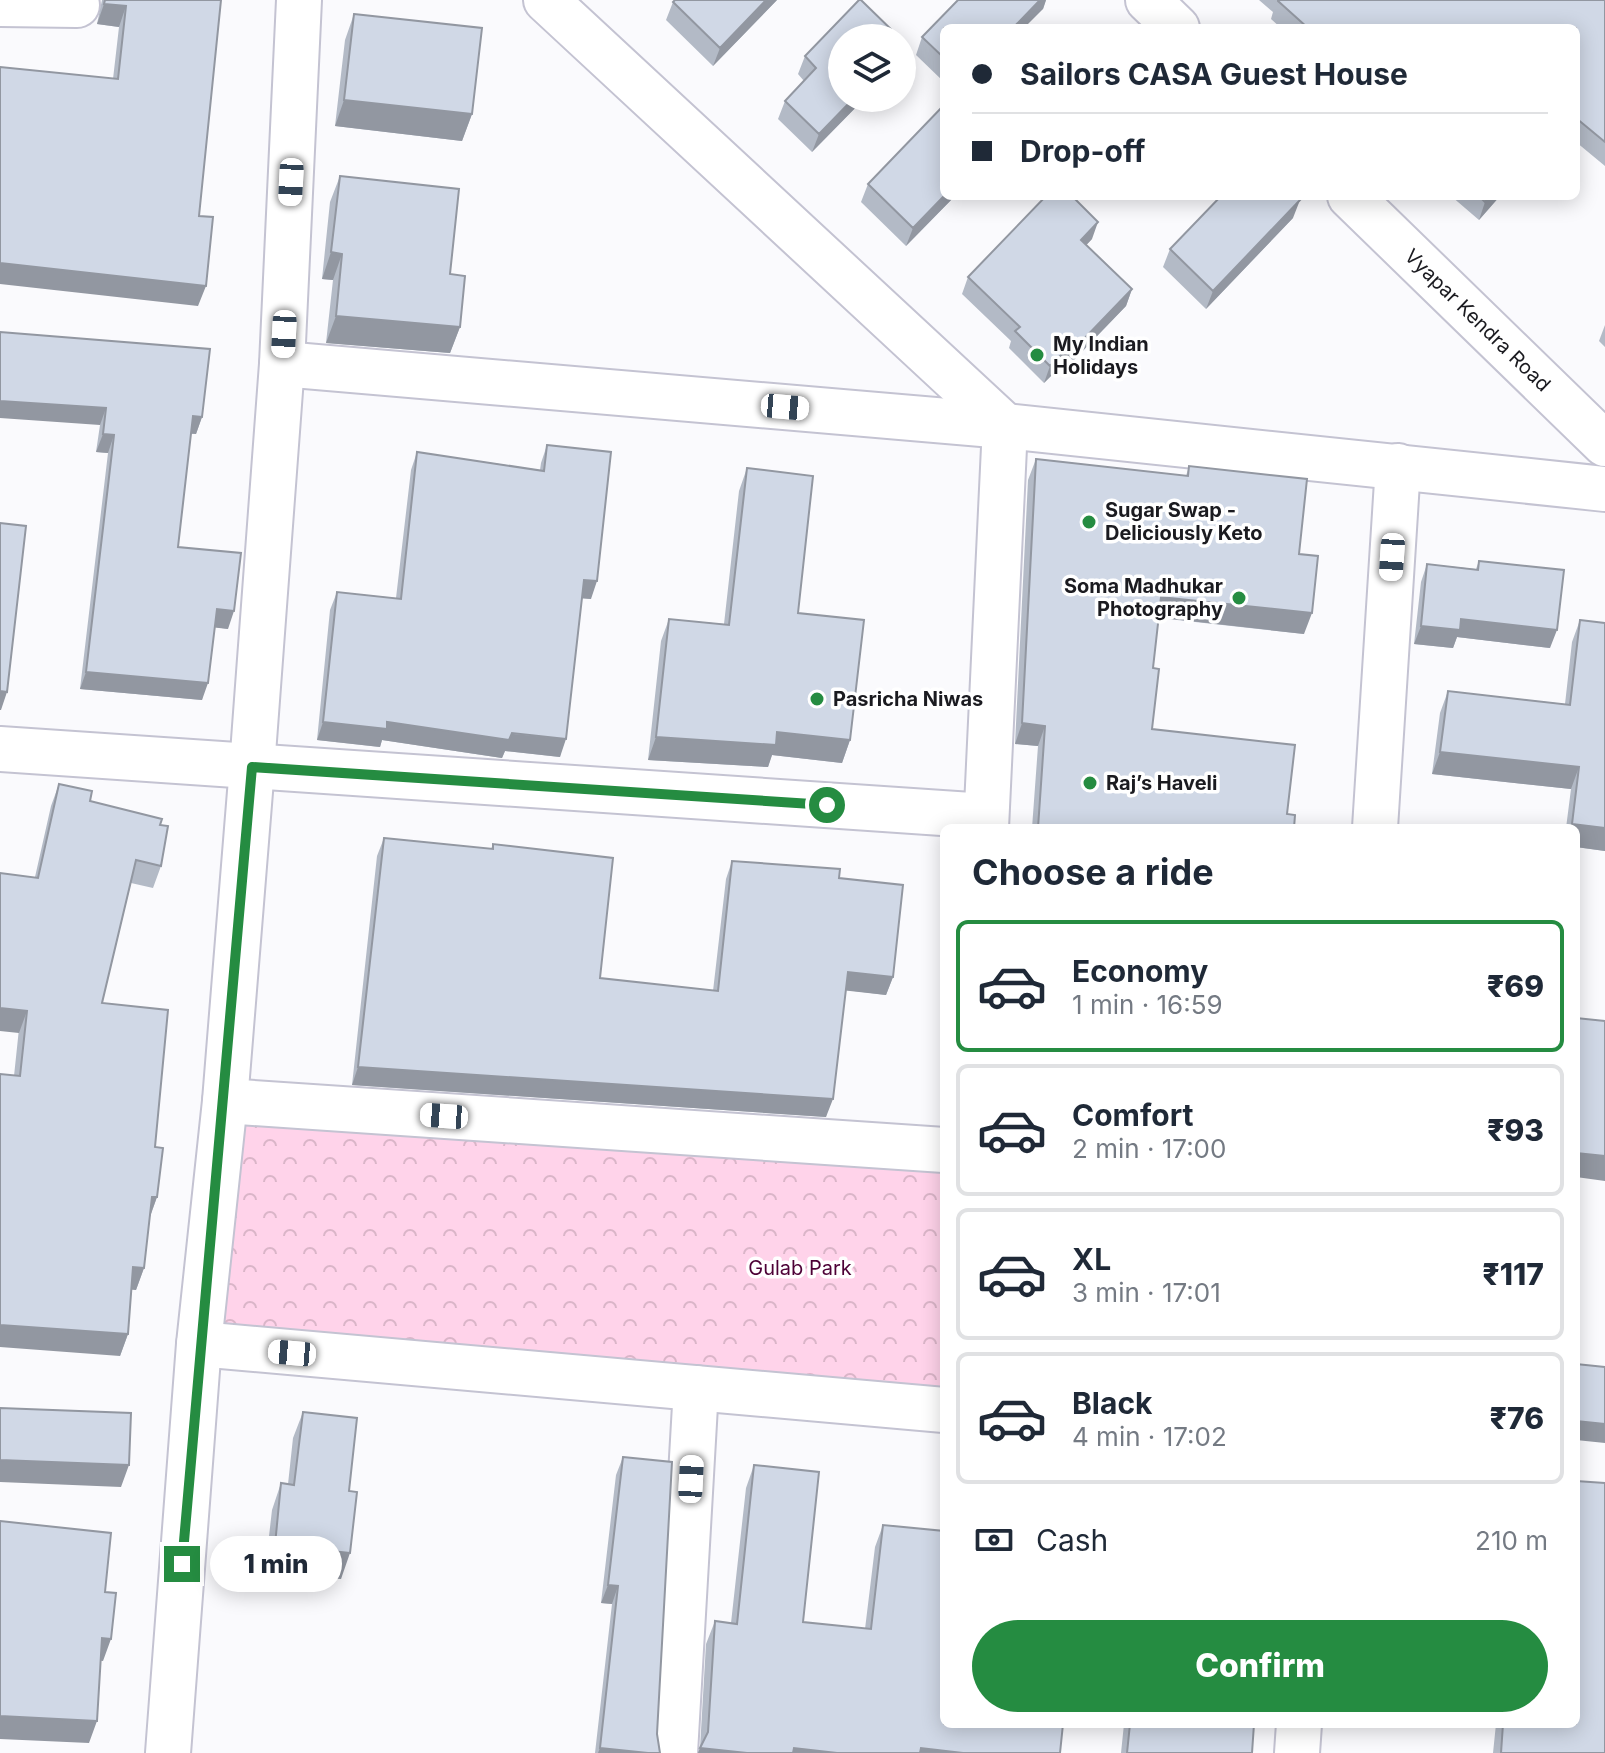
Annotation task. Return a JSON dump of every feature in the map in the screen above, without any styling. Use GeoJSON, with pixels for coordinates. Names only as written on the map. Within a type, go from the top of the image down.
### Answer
{"type":"FeatureCollection","features":[{"type":"Feature","properties":{"kind":"street"},"geometry":{"type":"LineString","coordinates":[[168,1753],[199,1344],[225,1101],[252,767],[282,364],[299,0]]}},
{"type":"Feature","properties":{"kind":"street"},"geometry":{"type":"LineString","coordinates":[[0,749],[986,822],[1005,426],[546,0]]}},
{"type":"Feature","properties":{"kind":"street"},"geometry":{"type":"LineString","coordinates":[[1148,0],[1173,24]]}},
{"type":"Feature","properties":{"kind":"street"},"geometry":{"type":"LineString","coordinates":[[0,4],[77,5]]}},
{"type":"Feature","properties":{"kind":"street","name":"Vyapar Kendra Road"},"geometry":{"type":"LineString","coordinates":[[1354,200],[1605,444]]}},
{"type":"Feature","properties":{"kind":"street"},"geometry":{"type":"LineString","coordinates":[[282,364],[1005,426],[1605,489]]}},
{"type":"Feature","properties":{"kind":"street"},"geometry":{"type":"LineString","coordinates":[[1375,824],[1398,466]]}},
{"type":"Feature","properties":{"kind":"street"},"geometry":{"type":"LineString","coordinates":[[225,1101],[940,1150]]}},
{"type":"Feature","properties":{"kind":"street"},"geometry":{"type":"LineString","coordinates":[[199,1344],[940,1410]]}},
{"type":"Feature","properties":{"kind":"street"},"geometry":{"type":"LineString","coordinates":[[675,1753],[696,1388]]}},
{"type":"Feature","properties":{"kind":"street"},"geometry":{"type":"LineString","coordinates":[[1297,1753],[1299,1728]]}},
{"type":"Feature","properties":{"kind":"green space","name":"Gulab Park"},"geometry":{"type":"Polygon","coordinates":[[[225,1101],[940,1150],[940,1410],[199,1344],[225,1101]]]}},
{"type":"Feature","properties":{"kind":"building"},"geometry":{"type":"Polygon","coordinates":[[[105,0],[221,0],[199,216],[213,217],[206,286],[0,263],[0,67],[118,79],[126,6],[104,4],[105,0]]]}},
{"type":"Feature","properties":{"kind":"building"},"geometry":{"type":"Polygon","coordinates":[[[766,0],[720,48],[673,2],[766,0]]]}},
{"type":"Feature","properties":{"kind":"building"},"geometry":{"type":"Polygon","coordinates":[[[861,0],[886,24],[836,24],[861,0]]]}},
{"type":"Feature","properties":{"kind":"building"},"geometry":{"type":"Polygon","coordinates":[[[958,0],[1040,0],[1017,24],[940,24],[940,54],[922,37],[958,0]]]}},
{"type":"Feature","properties":{"kind":"building"},"geometry":{"type":"Polygon","coordinates":[[[1605,0],[1605,142],[1580,121],[1580,24],[1304,24],[1278,1],[1605,0]]]}},
{"type":"Feature","properties":{"kind":"building"},"geometry":{"type":"Polygon","coordinates":[[[354,14],[482,28],[472,114],[344,100],[354,14]]]}},
{"type":"Feature","properties":{"kind":"building"},"geometry":{"type":"Polygon","coordinates":[[[828,32],[828,112],[840,112],[819,134],[785,101],[816,68],[805,56],[828,32]]]}},
{"type":"Feature","properties":{"kind":"building"},"geometry":{"type":"Polygon","coordinates":[[[940,109],[940,200],[913,228],[868,184],[940,109]]]}},
{"type":"Feature","properties":{"kind":"building"},"geometry":{"type":"Polygon","coordinates":[[[340,176],[459,189],[450,274],[465,276],[460,327],[336,316],[342,254],[331,252],[340,176]]]}},
{"type":"Feature","properties":{"kind":"building"},"geometry":{"type":"Polygon","coordinates":[[[1042,200],[1076,200],[1098,222],[1081,240],[1132,289],[1079,344],[1076,340],[1050,366],[1015,331],[1020,327],[968,277],[1042,200]]]}},
{"type":"Feature","properties":{"kind":"building"},"geometry":{"type":"Polygon","coordinates":[[[1217,200],[1300,200],[1213,291],[1170,249],[1217,200]]]}},
{"type":"Feature","properties":{"kind":"building"},"geometry":{"type":"Polygon","coordinates":[[[0,332],[210,349],[202,417],[193,416],[178,547],[241,553],[234,611],[217,609],[208,683],[86,672],[114,435],[103,434],[106,408],[0,401],[0,332]]]}},
{"type":"Feature","properties":{"kind":"building"},"geometry":{"type":"Polygon","coordinates":[[[547,445],[611,452],[597,581],[584,580],[566,739],[512,733],[509,740],[387,722],[387,729],[323,722],[337,592],[401,599],[417,452],[544,471],[547,445]]]}},
{"type":"Feature","properties":{"kind":"building"},"geometry":{"type":"Polygon","coordinates":[[[1036,459],[1188,476],[1189,466],[1307,479],[1299,554],[1318,556],[1312,613],[1161,597],[1153,668],[1159,669],[1152,729],[1295,745],[1287,814],[1295,815],[1294,824],[1038,824],[1045,726],[1022,723],[1036,459]]]}},
{"type":"Feature","properties":{"kind":"building"},"geometry":{"type":"Polygon","coordinates":[[[747,468],[813,476],[798,613],[864,620],[850,740],[777,732],[776,745],[656,737],[669,619],[729,625],[747,468]]]}},
{"type":"Feature","properties":{"kind":"building"},"geometry":{"type":"Polygon","coordinates":[[[0,523],[26,526],[7,692],[0,691],[0,523]]]}},
{"type":"Feature","properties":{"kind":"building"},"geometry":{"type":"Polygon","coordinates":[[[1479,561],[1564,570],[1557,630],[1461,619],[1460,630],[1421,626],[1427,564],[1478,570],[1479,561]]]}},
{"type":"Feature","properties":{"kind":"building"},"geometry":{"type":"Polygon","coordinates":[[[1580,620],[1605,623],[1605,828],[1572,824],[1579,767],[1440,752],[1448,691],[1570,705],[1580,620]]]}},
{"type":"Feature","properties":{"kind":"building"},"geometry":{"type":"Polygon","coordinates":[[[59,784],[92,791],[90,801],[162,819],[160,825],[168,826],[161,866],[136,860],[102,1003],[168,1010],[155,1147],[163,1148],[157,1197],[152,1197],[144,1268],[133,1267],[128,1334],[0,1325],[0,1074],[20,1076],[27,1011],[0,1008],[0,873],[38,878],[59,784]]]}},
{"type":"Feature","properties":{"kind":"building"},"geometry":{"type":"Polygon","coordinates":[[[384,838],[493,849],[493,844],[613,858],[600,978],[718,991],[732,861],[840,869],[839,878],[903,885],[893,977],[848,972],[833,1099],[358,1067],[384,838]]]}},
{"type":"Feature","properties":{"kind":"building"},"geometry":{"type":"Polygon","coordinates":[[[1580,1018],[1605,1021],[1605,1156],[1580,1153],[1580,1018]]]}},
{"type":"Feature","properties":{"kind":"building"},"geometry":{"type":"Polygon","coordinates":[[[1580,1364],[1605,1367],[1605,1424],[1580,1421],[1580,1364]]]}},
{"type":"Feature","properties":{"kind":"building"},"geometry":{"type":"Polygon","coordinates":[[[0,1408],[131,1413],[129,1465],[0,1460],[0,1408]]]}},
{"type":"Feature","properties":{"kind":"building"},"geometry":{"type":"Polygon","coordinates":[[[303,1412],[357,1418],[349,1491],[357,1492],[350,1553],[275,1545],[281,1483],[294,1485],[303,1412]]]}},
{"type":"Feature","properties":{"kind":"building"},"geometry":{"type":"Polygon","coordinates":[[[623,1457],[672,1462],[657,1734],[660,1753],[600,1748],[618,1586],[608,1585],[623,1457]]]}},
{"type":"Feature","properties":{"kind":"building"},"geometry":{"type":"Polygon","coordinates":[[[754,1465],[819,1472],[803,1622],[871,1629],[883,1525],[940,1531],[940,1728],[1063,1728],[1060,1753],[963,1753],[921,1748],[920,1753],[837,1753],[794,1748],[793,1753],[747,1753],[700,1748],[708,1732],[715,1621],[737,1624],[754,1465]]]}},
{"type":"Feature","properties":{"kind":"building"},"geometry":{"type":"Polygon","coordinates":[[[1580,1481],[1605,1483],[1605,1753],[1501,1753],[1503,1728],[1580,1728],[1580,1481]]]}},
{"type":"Feature","properties":{"kind":"building"},"geometry":{"type":"Polygon","coordinates":[[[0,1521],[111,1533],[105,1592],[116,1593],[111,1639],[102,1638],[97,1721],[0,1716],[0,1521]]]}},
{"type":"Feature","properties":{"kind":"building"},"geometry":{"type":"Polygon","coordinates":[[[1130,1728],[1254,1728],[1252,1753],[1127,1753],[1130,1728]]]}},
{"type":"Feature","properties":{"kind":"place","name":"My Indian Holidays"},"geometry":{"type":"Point","coordinates":[1037,355]}},
{"type":"Feature","properties":{"kind":"place","name":"Sugar Swap - Deliciously Keto"},"geometry":{"type":"Point","coordinates":[1089,522]}},
{"type":"Feature","properties":{"kind":"place","name":"Soma Madhukar Photography"},"geometry":{"type":"Point","coordinates":[1239,598]}},
{"type":"Feature","properties":{"kind":"place","name":"Pasricha Niwas"},"geometry":{"type":"Point","coordinates":[817,699]}},
{"type":"Feature","properties":{"kind":"place","name":"Raj’s Haveli"},"geometry":{"type":"Point","coordinates":[1090,783]}},
{"type":"Feature","properties":{"kind":"route"},"geometry":{"type":"LineString","coordinates":[[182,1564],[252,767],[827,805]]}}]}
